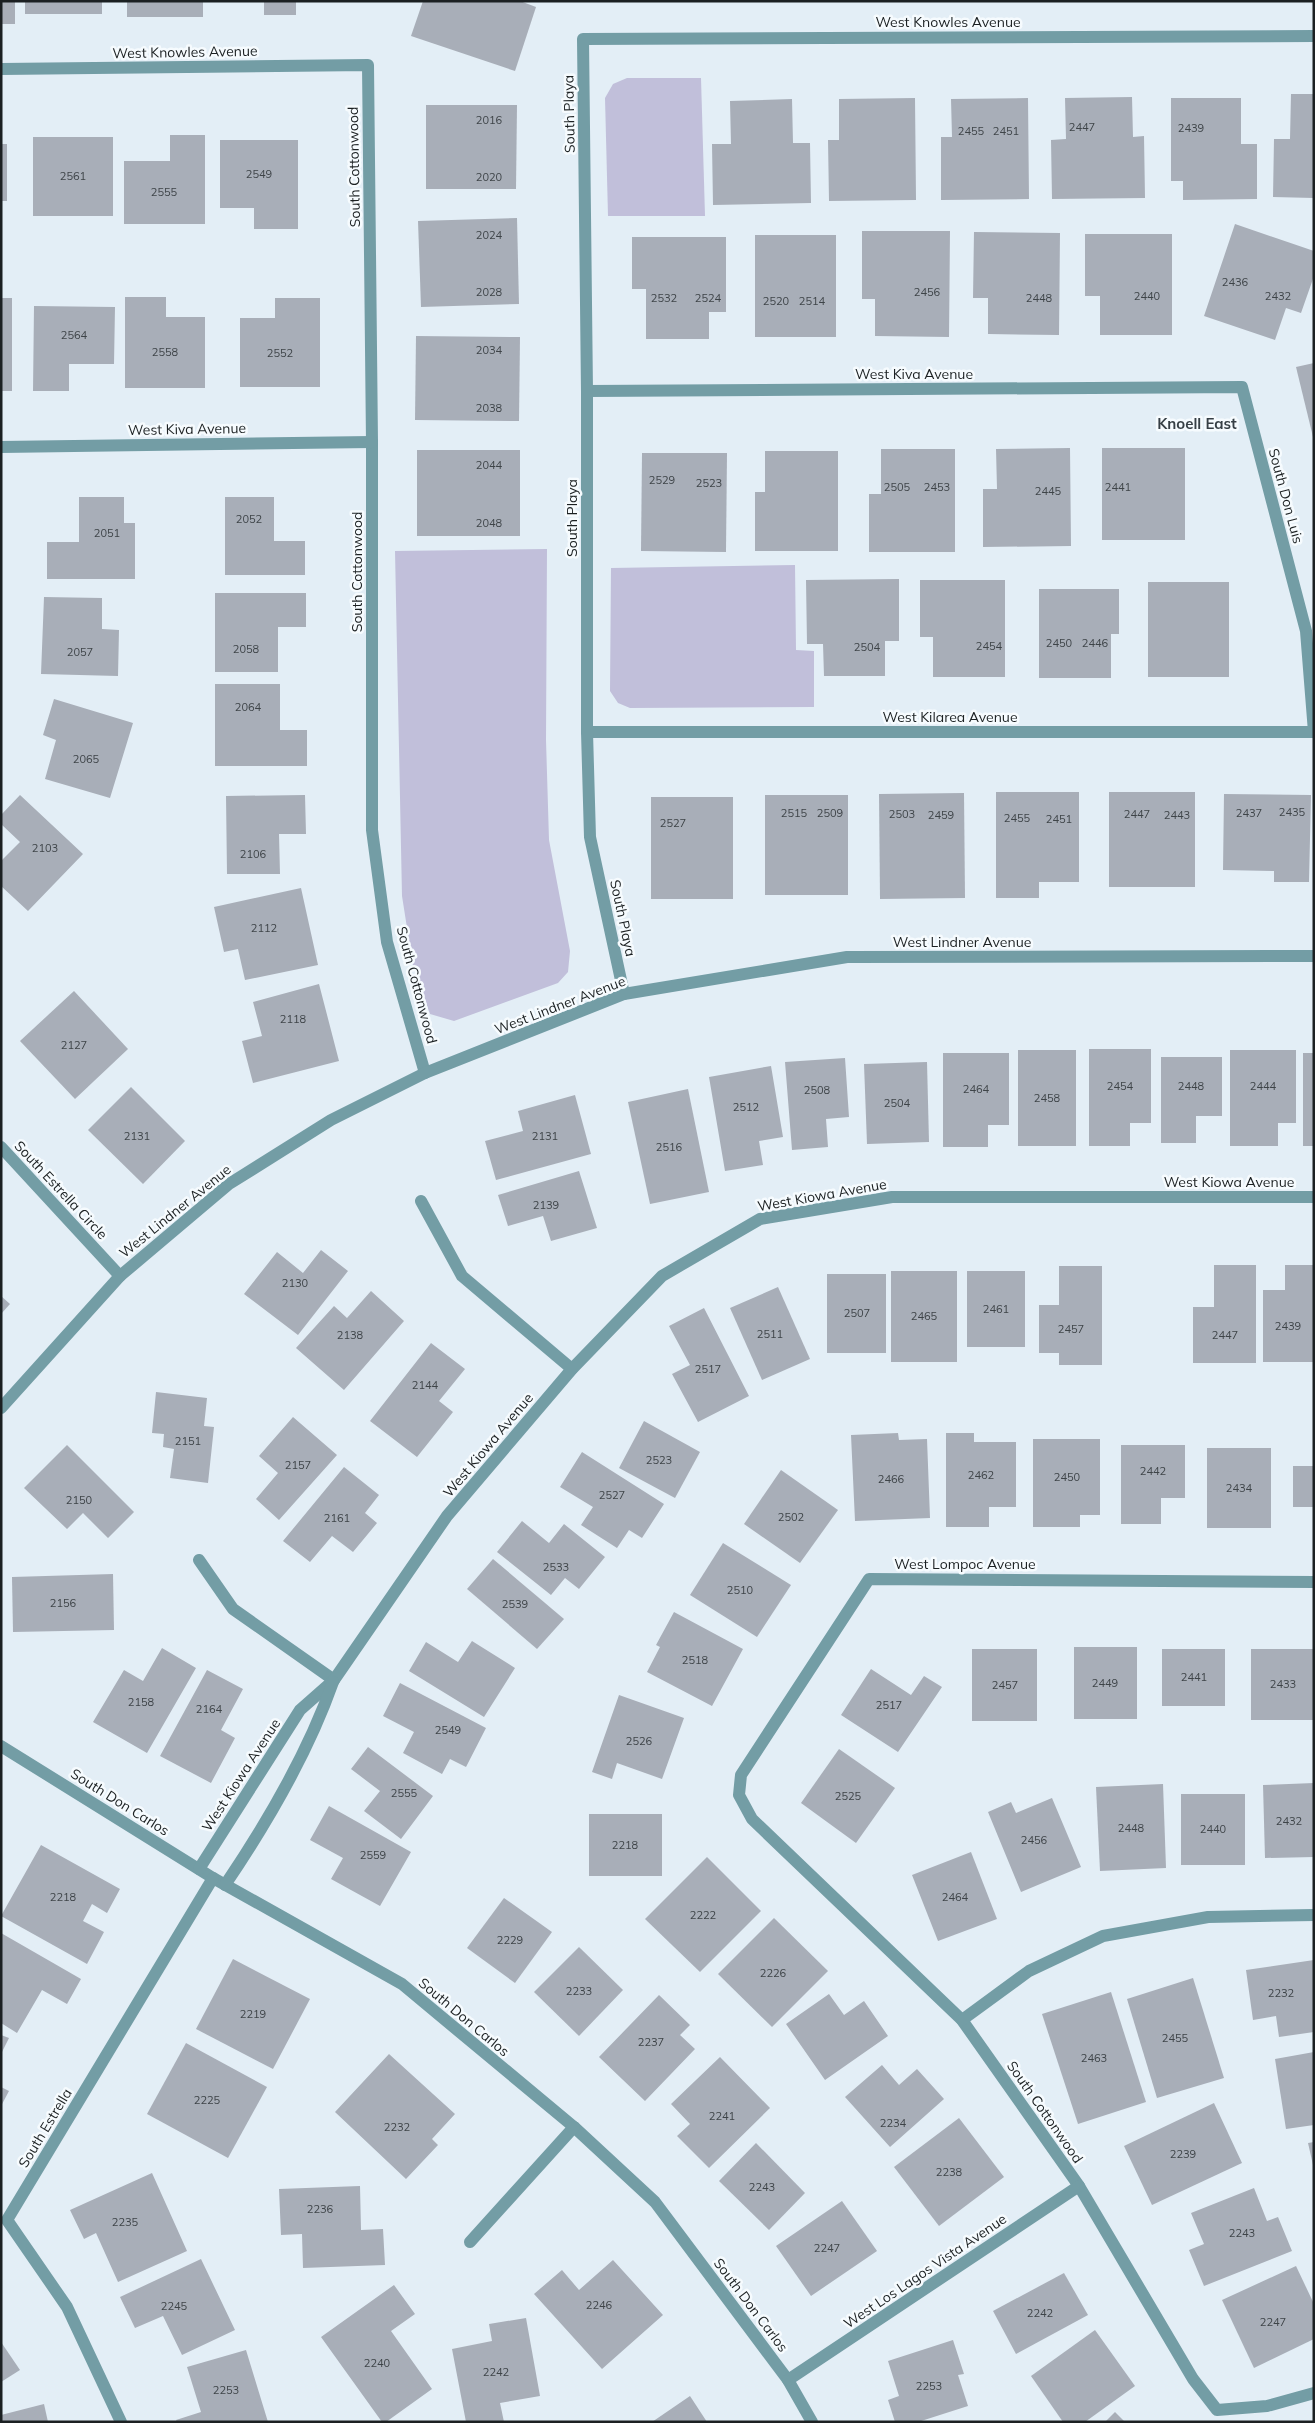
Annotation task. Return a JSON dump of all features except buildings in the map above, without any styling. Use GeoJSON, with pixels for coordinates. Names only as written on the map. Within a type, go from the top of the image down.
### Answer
{"type":"FeatureCollection","features":[{"type":"Feature","properties":{"kind":"street","name":"West Knowles Avenue"},"geometry":{"type":"LineString","coordinates":[[583,39],[1314,36]]}},
{"type":"Feature","properties":{"kind":"street","name":"South Playa"},"geometry":{"type":"LineString","coordinates":[[583,39],[587,391],[587,732],[590,837],[624,994]]}},
{"type":"Feature","properties":{"kind":"street","name":"West Knowles Avenue"},"geometry":{"type":"LineString","coordinates":[[1,69],[368,65]]}},
{"type":"Feature","properties":{"kind":"street","name":"South Cottonwood"},"geometry":{"type":"LineString","coordinates":[[368,65],[372,442],[372,830],[387,942],[425,1073]]}},
{"type":"Feature","properties":{"kind":"street","name":"West Kiva Avenue"},"geometry":{"type":"LineString","coordinates":[[587,391],[1242,387]]}},
{"type":"Feature","properties":{"kind":"street","name":"South Don Luis"},"geometry":{"type":"LineString","coordinates":[[1242,387],[1306,631],[1314,732]]}},
{"type":"Feature","properties":{"kind":"street","name":"West Kiva Avenue"},"geometry":{"type":"LineString","coordinates":[[1,447],[372,442]]}},
{"type":"Feature","properties":{"kind":"street","name":"West Kilarea Avenue"},"geometry":{"type":"LineString","coordinates":[[587,732],[1314,732]]}},
{"type":"Feature","properties":{"kind":"street","name":"West Lindner Avenue"},"geometry":{"type":"LineString","coordinates":[[1,1408],[120,1276],[229,1184],[331,1120],[425,1073],[624,994],[847,957],[1314,956]]}},
{"type":"Feature","properties":{"kind":"street","name":"South Estrella Circle"},"geometry":{"type":"LineString","coordinates":[[1,1147],[120,1276]]}},
{"type":"Feature","properties":{"kind":"street","name":"West Kiowa Avenue"},"geometry":{"type":"LineString","coordinates":[[199,1869],[300,1710],[334,1680],[447,1516],[572,1369],[662,1276],[760,1219],[892,1197],[1314,1197]]}},
{"type":"Feature","properties":{"kind":"street"},"geometry":{"type":"LineString","coordinates":[[421,1201],[462,1276],[572,1369]]}},
{"type":"Feature","properties":{"kind":"street"},"geometry":{"type":"LineString","coordinates":[[199,1560],[233,1609],[334,1680]]}},
{"type":"Feature","properties":{"kind":"street","name":"West Lompoc Avenue"},"geometry":{"type":"LineString","coordinates":[[739,1795],[741,1775],[869,1579],[1314,1582]]}},
{"type":"Feature","properties":{"kind":"street","name":"West Kiowa Avenue"},"geometry":{"type":"LineString","coordinates":[[225,1885],[247,1853],[319,1724],[334,1680]]}},
{"type":"Feature","properties":{"kind":"street","name":"South Don Carlos"},"geometry":{"type":"LineString","coordinates":[[1,1746],[213,1878],[402,1984],[574,2127],[654,2202],[788,2380],[812,2422]]}},
{"type":"Feature","properties":{"kind":"street","name":"South Cottonwood"},"geometry":{"type":"LineString","coordinates":[[739,1795],[752,1819],[962,2020],[1079,2186],[1193,2379],[1217,2410],[1267,2406],[1314,2393]]}},
{"type":"Feature","properties":{"kind":"street","name":"South Estrella"},"geometry":{"type":"LineString","coordinates":[[121,2422],[67,2307],[7,2220],[213,1878]]}},
{"type":"Feature","properties":{"kind":"street"},"geometry":{"type":"LineString","coordinates":[[962,2020],[1029,1971],[1103,1936],[1208,1917],[1314,1915]]}},
{"type":"Feature","properties":{"kind":"street"},"geometry":{"type":"LineString","coordinates":[[470,2242],[574,2127]]}},
{"type":"Feature","properties":{"kind":"street","name":"West Los Lagos Vista Avenue"},"geometry":{"type":"LineString","coordinates":[[788,2380],[1079,2186]]}},
{"type":"Feature","properties":{"kind":"shaded area"},"geometry":{"type":"Polygon","coordinates":[[[627,78],[701,78],[705,216],[608,216],[605,98],[613,84],[627,78]]]}},
{"type":"Feature","properties":{"kind":"shaded area"},"geometry":{"type":"Polygon","coordinates":[[[547,549],[546,740],[549,840],[570,951],[568,972],[558,983],[454,1021],[430,1014],[413,966],[402,896],[395,551],[547,549]]]}},
{"type":"Feature","properties":{"kind":"shaded area"},"geometry":{"type":"Polygon","coordinates":[[[795,565],[796,650],[814,651],[814,707],[630,708],[618,703],[610,691],[611,568],[795,565]]]}},
{"type":"Feature","properties":{"kind":"district","name":"Knoell East"},"geometry":{"type":"Point","coordinates":[1197,424]}}]}
